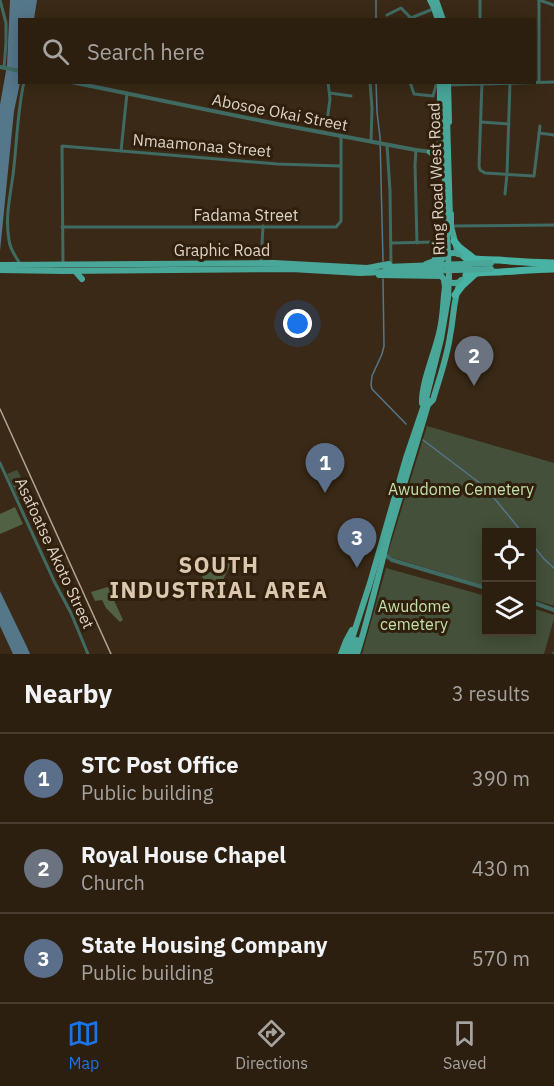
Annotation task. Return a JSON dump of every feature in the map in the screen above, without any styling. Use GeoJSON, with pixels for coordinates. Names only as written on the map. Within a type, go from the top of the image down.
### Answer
{"type":"FeatureCollection","features":[{"type":"Feature","properties":{"kind":"highway"},"geometry":{"type":"LineString","coordinates":[[450,240],[476,260]]}},
{"type":"Feature","properties":{"kind":"highway"},"geometry":{"type":"LineString","coordinates":[[461,256],[476,260],[498,260],[521,266],[554,269]]}},
{"type":"Feature","properties":{"kind":"highway"},"geometry":{"type":"LineString","coordinates":[[464,278],[479,272],[511,271],[521,266],[554,263]]}},
{"type":"Feature","properties":{"kind":"highway"},"geometry":{"type":"LineString","coordinates":[[455,295],[479,272]]}},
{"type":"Feature","properties":{"kind":"main road"},"geometry":{"type":"LineString","coordinates":[[430,0],[437,18]]}},
{"type":"Feature","properties":{"kind":"main road"},"geometry":{"type":"LineString","coordinates":[[436,0],[442,18]]}},
{"type":"Feature","properties":{"kind":"main road","name":"Ring Road West Road"},"geometry":{"type":"LineString","coordinates":[[444,84],[441,153],[446,182],[450,240],[461,256]]}},
{"type":"Feature","properties":{"kind":"main road","name":"Ring Road West Road"},"geometry":{"type":"LineString","coordinates":[[444,84],[450,154],[451,226],[450,240],[444,257]]}},
{"type":"Feature","properties":{"kind":"main road","name":"Ring Road West Road"},"geometry":{"type":"LineString","coordinates":[[444,84],[447,277]]}},
{"type":"Feature","properties":{"kind":"main road"},"geometry":{"type":"LineString","coordinates":[[440,141],[437,148],[430,152],[443,162]]}},
{"type":"Feature","properties":{"kind":"main road"},"geometry":{"type":"LineString","coordinates":[[432,262],[450,240]]}},
{"type":"Feature","properties":{"kind":"main road"},"geometry":{"type":"LineString","coordinates":[[374,270],[461,256],[469,265],[469,270],[455,295],[447,352],[433,400],[425,406]]}},
{"type":"Feature","properties":{"kind":"main road"},"geometry":{"type":"LineString","coordinates":[[444,257],[440,267],[452,283],[464,278]]}},
{"type":"Feature","properties":{"kind":"main road","name":"Graphic Road"},"geometry":{"type":"LineString","coordinates":[[0,265],[8,268],[63,268],[261,263],[374,270]]}},
{"type":"Feature","properties":{"kind":"main road","name":"Graphic Road"},"geometry":{"type":"LineString","coordinates":[[0,270],[22,265],[75,271],[291,269],[360,273],[374,270]]}},
{"type":"Feature","properties":{"kind":"main road"},"geometry":{"type":"LineString","coordinates":[[387,268],[521,266]]}},
{"type":"Feature","properties":{"kind":"main road"},"geometry":{"type":"LineString","coordinates":[[75,271],[84,278],[89,270]]}},
{"type":"Feature","properties":{"kind":"main road","name":"Graphic Road"},"geometry":{"type":"LineString","coordinates":[[374,270],[375,274],[379,275],[447,277]]}},
{"type":"Feature","properties":{"kind":"main road"},"geometry":{"type":"LineString","coordinates":[[347,654],[428,399],[448,298],[447,277]]}},
{"type":"Feature","properties":{"kind":"main road"},"geometry":{"type":"LineString","coordinates":[[425,406],[422,398],[440,330],[447,277]]}},
{"type":"Feature","properties":{"kind":"main road"},"geometry":{"type":"LineString","coordinates":[[352,654],[371,602],[419,426]]}},
{"type":"Feature","properties":{"kind":"main road"},"geometry":{"type":"LineString","coordinates":[[357,654],[371,602]]}},
{"type":"Feature","properties":{"kind":"main road"},"geometry":{"type":"LineString","coordinates":[[341,654],[357,621]]}},
{"type":"Feature","properties":{"kind":"street"},"geometry":{"type":"LineString","coordinates":[[0,0],[6,23],[4,68]]}},
{"type":"Feature","properties":{"kind":"street"},"geometry":{"type":"LineString","coordinates":[[480,0],[480,18]]}},
{"type":"Feature","properties":{"kind":"street"},"geometry":{"type":"LineString","coordinates":[[539,82],[539,0],[554,5]]}},
{"type":"Feature","properties":{"kind":"street"},"geometry":{"type":"LineString","coordinates":[[387,15],[401,8],[408,18],[434,8]]}},
{"type":"Feature","properties":{"kind":"street"},"geometry":{"type":"LineString","coordinates":[[536,82],[554,82]]}},
{"type":"Feature","properties":{"kind":"street"},"geometry":{"type":"LineString","coordinates":[[22,265],[10,245],[8,208],[24,84]]}},
{"type":"Feature","properties":{"kind":"street","name":"Abosoe Okai Street"},"geometry":{"type":"LineString","coordinates":[[81,84],[277,124],[416,150],[450,154]]}},
{"type":"Feature","properties":{"kind":"street"},"geometry":{"type":"LineString","coordinates":[[327,122],[330,99],[328,84]]}},
{"type":"Feature","properties":{"kind":"street"},"geometry":{"type":"LineString","coordinates":[[370,84],[373,142]]}},
{"type":"Feature","properties":{"kind":"street"},"geometry":{"type":"LineString","coordinates":[[410,84],[414,94],[433,96],[443,84]]}},
{"type":"Feature","properties":{"kind":"street"},"geometry":{"type":"LineString","coordinates":[[482,84],[480,170],[485,173],[534,176],[540,126]]}},
{"type":"Feature","properties":{"kind":"street"},"geometry":{"type":"LineString","coordinates":[[505,194],[510,84]]}},
{"type":"Feature","properties":{"kind":"street"},"geometry":{"type":"LineString","coordinates":[[121,151],[127,93]]}},
{"type":"Feature","properties":{"kind":"street"},"geometry":{"type":"LineString","coordinates":[[330,93],[351,96]]}},
{"type":"Feature","properties":{"kind":"street"},"geometry":{"type":"LineString","coordinates":[[482,122],[509,124]]}},
{"type":"Feature","properties":{"kind":"street"},"geometry":{"type":"LineString","coordinates":[[539,133],[554,135]]}},
{"type":"Feature","properties":{"kind":"street","name":"Fadama Street"},"geometry":{"type":"LineString","coordinates":[[62,227],[335,228],[341,221],[341,136]]}},
{"type":"Feature","properties":{"kind":"street"},"geometry":{"type":"LineString","coordinates":[[387,144],[391,243],[387,268]]}},
{"type":"Feature","properties":{"kind":"street","name":"Nmaamonaa Street"},"geometry":{"type":"LineString","coordinates":[[62,227],[62,146],[277,164],[340,166]]}},
{"type":"Feature","properties":{"kind":"street"},"geometry":{"type":"LineString","coordinates":[[416,150],[417,243]]}},
{"type":"Feature","properties":{"kind":"street"},"geometry":{"type":"LineString","coordinates":[[451,226],[554,225]]}},
{"type":"Feature","properties":{"kind":"street"},"geometry":{"type":"LineString","coordinates":[[261,263],[263,226]]}},
{"type":"Feature","properties":{"kind":"street"},"geometry":{"type":"LineString","coordinates":[[62,227],[63,268]]}},
{"type":"Feature","properties":{"kind":"street"},"geometry":{"type":"LineString","coordinates":[[391,243],[434,242]]}},
{"type":"Feature","properties":{"kind":"street","name":"Asafoatse Akoto Street"},"geometry":{"type":"LineString","coordinates":[[0,463],[88,654]]}},
{"type":"Feature","properties":{"kind":"street"},"geometry":{"type":"LineString","coordinates":[[384,554],[392,560],[482,587]]}},
{"type":"Feature","properties":{"kind":"street"},"geometry":{"type":"LineString","coordinates":[[382,563],[392,560]]}},
{"type":"Feature","properties":{"kind":"street"},"geometry":{"type":"LineString","coordinates":[[536,604],[554,610]]}},
{"type":"Feature","properties":{"kind":"green space","name":"Awudome Cemetery"},"geometry":{"type":"Polygon","coordinates":[[[427,426],[554,463],[554,606],[536,600],[536,528],[482,528],[482,585],[387,556],[427,426]]]}},
{"type":"Feature","properties":{"kind":"green space"},"geometry":{"type":"Polygon","coordinates":[[[17,470],[21,477],[16,480],[18,485],[23,484],[29,494],[19,499],[7,474],[17,470]]]}},
{"type":"Feature","properties":{"kind":"green space"},"geometry":{"type":"Polygon","coordinates":[[[15,507],[23,524],[0,534],[0,514],[15,507]]]}},
{"type":"Feature","properties":{"kind":"green space"},"geometry":{"type":"Polygon","coordinates":[[[228,563],[231,564],[212,598],[202,576],[228,563]]]}},
{"type":"Feature","properties":{"kind":"green space","name":"Awudome cemetery"},"geometry":{"type":"Polygon","coordinates":[[[386,568],[482,595],[482,636],[536,636],[536,609],[554,615],[544,654],[362,654],[386,568]]]}},
{"type":"Feature","properties":{"kind":"green space"},"geometry":{"type":"Polygon","coordinates":[[[108,587],[123,620],[120,622],[106,608],[102,600],[95,601],[91,592],[108,587]]]}},
{"type":"Feature","properties":{"kind":"water"},"geometry":{"type":"Polygon","coordinates":[[[10,0],[37,0],[34,18],[18,18],[20,84],[14,111],[0,251],[0,105],[7,65],[10,0]]]}},
{"type":"Feature","properties":{"kind":"water"},"geometry":{"type":"Polygon","coordinates":[[[0,591],[30,654],[13,654],[0,626],[0,591]]]}},
{"type":"Feature","properties":{"kind":"waterway"},"geometry":{"type":"LineString","coordinates":[[376,0],[376,18]]}},
{"type":"Feature","properties":{"kind":"waterway"},"geometry":{"type":"LineString","coordinates":[[376,84],[380,137],[383,261]]}},
{"type":"Feature","properties":{"kind":"waterway"},"geometry":{"type":"LineString","coordinates":[[383,279],[384,346],[372,376],[371,385],[372,389],[406,424]]}},
{"type":"Feature","properties":{"kind":"waterway"},"geometry":{"type":"LineString","coordinates":[[423,440],[485,487],[519,528]]}},
{"type":"Feature","properties":{"kind":"waterway"},"geometry":{"type":"LineString","coordinates":[[536,549],[554,568]]}},
{"type":"Feature","properties":{"kind":"railway"},"geometry":{"type":"LineString","coordinates":[[0,409],[111,654]]}},
{"type":"Feature","properties":{"kind":"place","name":"Royal House Chapel"},"geometry":{"type":"Point","coordinates":[474,386]}},
{"type":"Feature","properties":{"kind":"place","name":"STC Post Office"},"geometry":{"type":"Point","coordinates":[325,493]}},
{"type":"Feature","properties":{"kind":"place","name":"State Housing Company"},"geometry":{"type":"Point","coordinates":[357,568]}},
{"type":"Feature","properties":{"kind":"district","name":"SOUTH INDUSTRIAL AREA"},"geometry":{"type":"Point","coordinates":[219,578]}}]}
